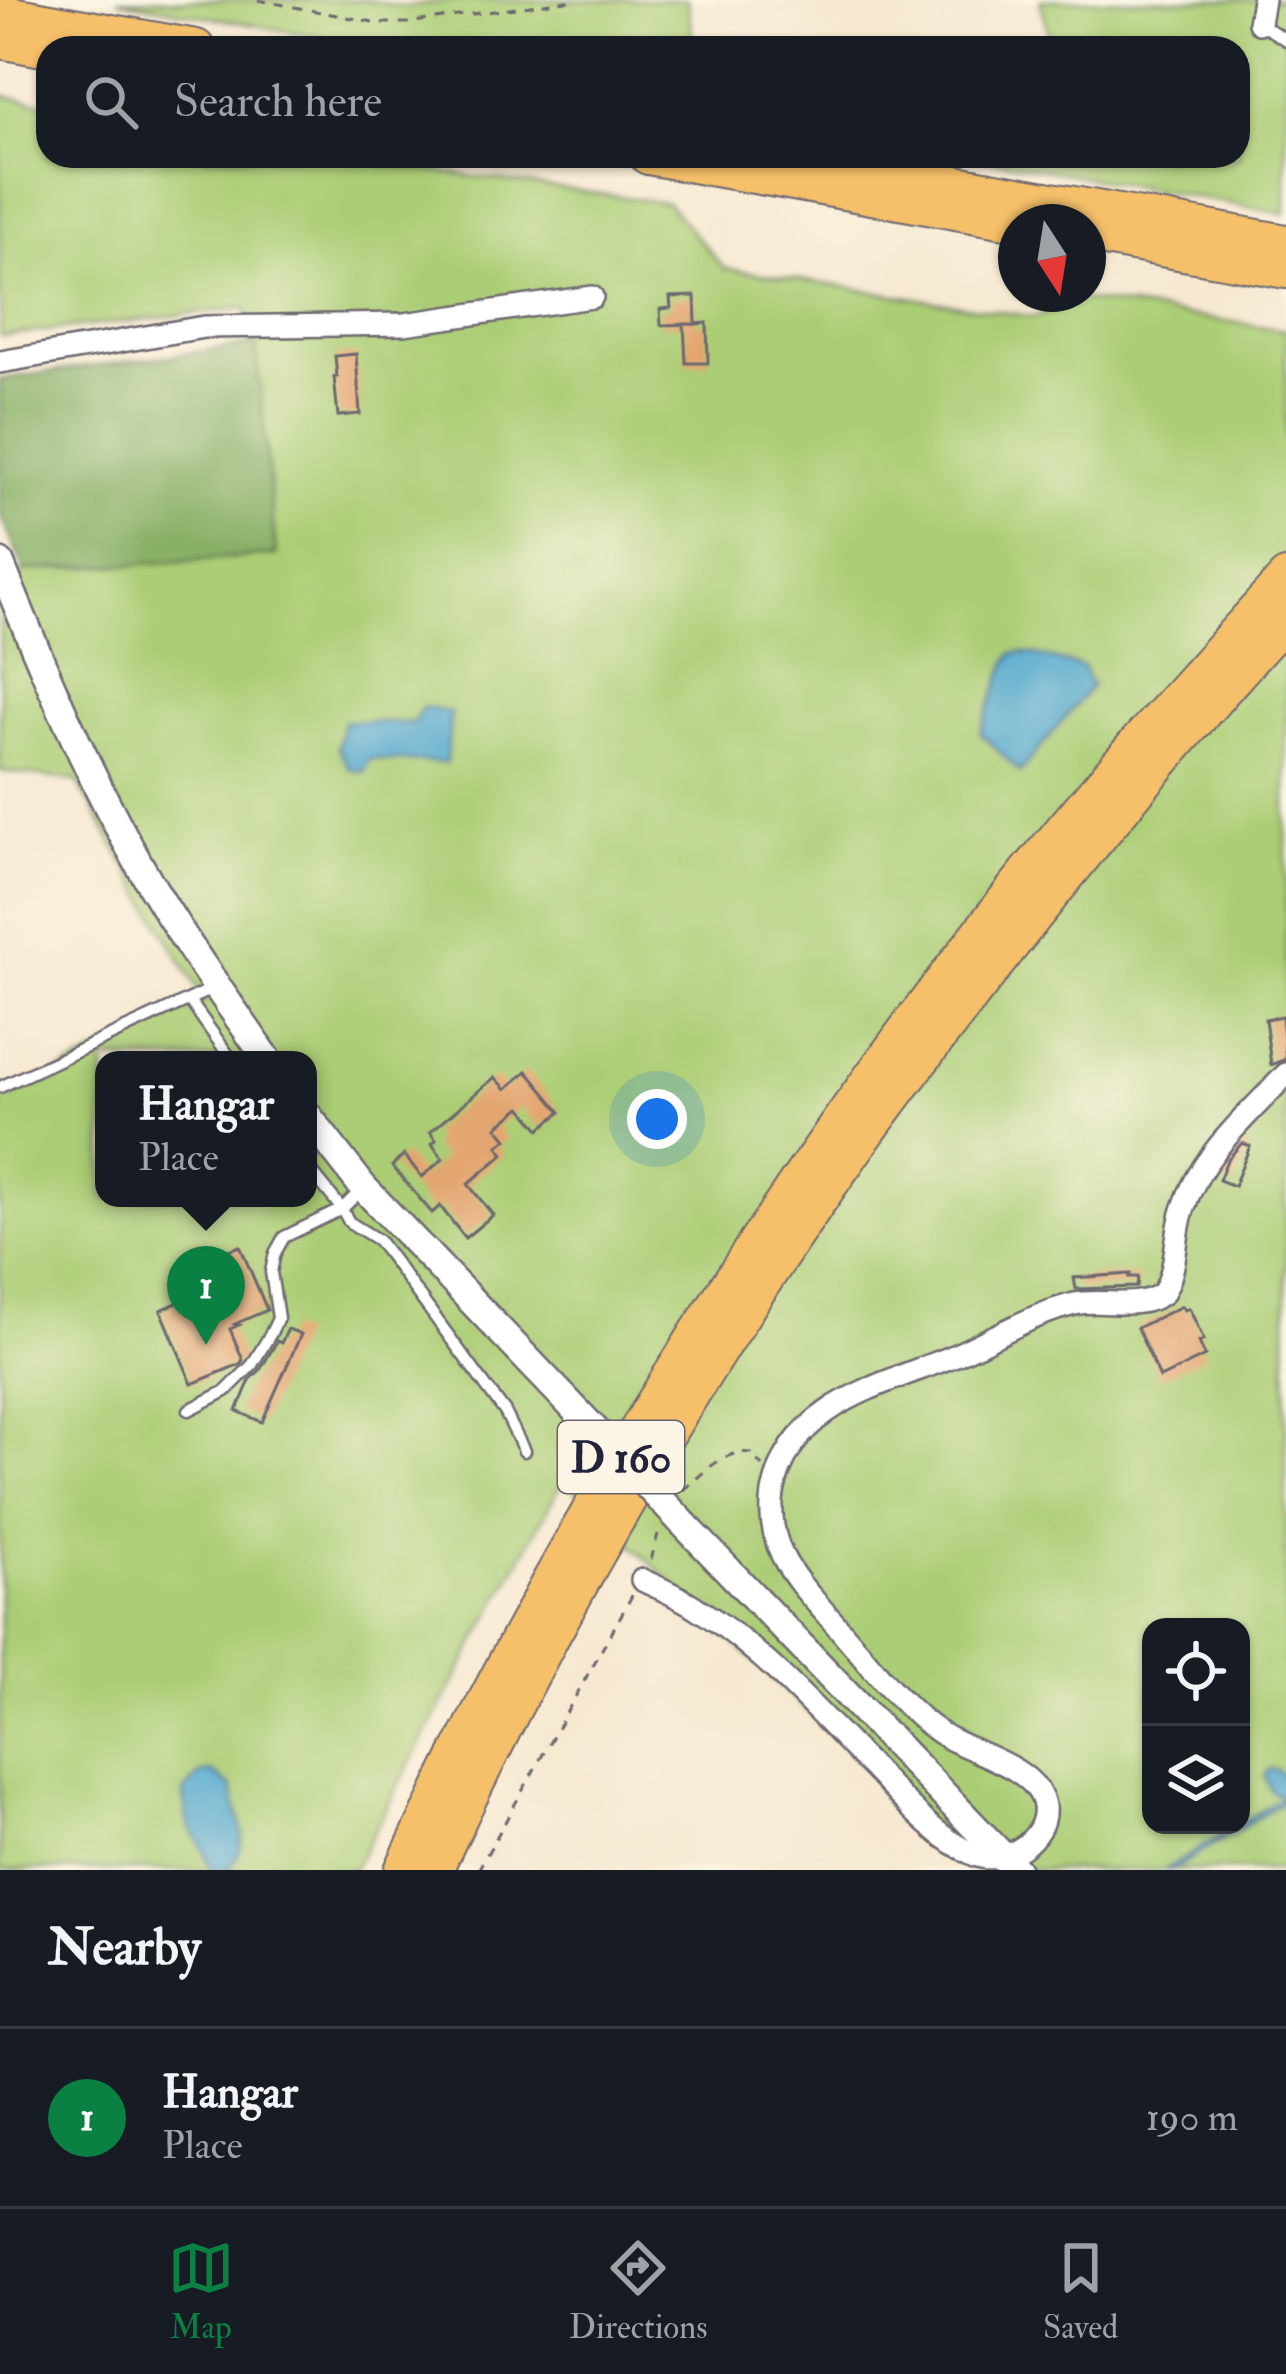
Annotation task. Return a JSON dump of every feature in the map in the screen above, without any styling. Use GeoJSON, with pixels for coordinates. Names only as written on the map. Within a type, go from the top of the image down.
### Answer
{"type":"FeatureCollection","features":[{"type":"Feature","properties":{"kind":"highway"},"geometry":{"type":"LineString","coordinates":[[0,13],[129,36]]}},
{"type":"Feature","properties":{"kind":"highway"},"geometry":{"type":"LineString","coordinates":[[0,40],[36,47]]}},
{"type":"Feature","properties":{"kind":"highway"},"geometry":{"type":"LineString","coordinates":[[716,168],[998,219]]}},
{"type":"Feature","properties":{"kind":"highway"},"geometry":{"type":"LineString","coordinates":[[867,168],[1286,243]]}},
{"type":"Feature","properties":{"kind":"highway"},"geometry":{"type":"LineString","coordinates":[[1106,238],[1286,270]]}},
{"type":"Feature","properties":{"kind":"highway","name":"D 160"},"geometry":{"type":"LineString","coordinates":[[404,1870],[498,1678],[613,1471],[797,1181],[1030,870],[1138,741],[1286,578]]}},
{"type":"Feature","properties":{"kind":"highway","name":"D 160"},"geometry":{"type":"LineString","coordinates":[[434,1870],[534,1669],[602,1547],[693,1393],[808,1215],[966,1001],[1229,680],[1286,619]]}},
{"type":"Feature","properties":{"kind":"street"},"geometry":{"type":"LineString","coordinates":[[0,362],[204,327],[404,324],[592,297]]}},
{"type":"Feature","properties":{"kind":"street"},"geometry":{"type":"LineString","coordinates":[[0,563],[51,687],[142,869],[262,1051]]}},
{"type":"Feature","properties":{"kind":"street"},"geometry":{"type":"LineString","coordinates":[[1011,1864],[1044,1815],[1039,1788],[1020,1772],[950,1741],[915,1714],[793,1574],[775,1538],[772,1502],[776,1481],[791,1448],[807,1429],[840,1401],[863,1389],[1059,1309],[1090,1302],[1144,1302],[1163,1293],[1172,1271],[1181,1213],[1203,1166],[1286,1074]]}},
{"type":"Feature","properties":{"kind":"street"},"geometry":{"type":"LineString","coordinates":[[317,1128],[363,1187],[592,1427],[670,1522],[1011,1864]]}},
{"type":"Feature","properties":{"kind":"street"},"geometry":{"type":"LineString","coordinates":[[642,1580],[702,1611],[745,1644],[955,1844],[974,1855],[1011,1864]]}},
{"type":"Feature","properties":{"kind":"lane"},"geometry":{"type":"LineString","coordinates":[[1261,11],[1286,40]]}},
{"type":"Feature","properties":{"kind":"lane"},"geometry":{"type":"LineString","coordinates":[[0,1087],[217,986]]}},
{"type":"Feature","properties":{"kind":"lane"},"geometry":{"type":"LineString","coordinates":[[189,1000],[226,1051]]}},
{"type":"Feature","properties":{"kind":"lane"},"geometry":{"type":"LineString","coordinates":[[317,1178],[349,1222],[378,1240],[505,1412],[524,1451]]}},
{"type":"Feature","properties":{"kind":"lane"},"geometry":{"type":"LineString","coordinates":[[189,1410],[226,1391],[252,1365],[272,1333],[278,1318],[271,1271],[284,1237],[342,1209],[363,1187]]}},
{"type":"Feature","properties":{"kind":"path"},"geometry":{"type":"LineString","coordinates":[[258,0],[378,23],[407,23],[574,0]]}},
{"type":"Feature","properties":{"kind":"path"},"geometry":{"type":"LineString","coordinates":[[683,1490],[738,1451],[751,1453],[776,1481]]}},
{"type":"Feature","properties":{"kind":"path"},"geometry":{"type":"LineString","coordinates":[[478,1870],[670,1522]]}},
{"type":"Feature","properties":{"kind":"green space"},"geometry":{"type":"Polygon","coordinates":[[[117,0],[365,0],[405,7],[454,0],[687,0],[692,36],[314,36],[117,0]]]}},
{"type":"Feature","properties":{"kind":"green space"},"geometry":{"type":"Polygon","coordinates":[[[1040,0],[1286,0],[1286,214],[1035,168],[1250,168],[1250,36],[1050,36],[1040,0]]]}},
{"type":"Feature","properties":{"kind":"green space"},"geometry":{"type":"Polygon","coordinates":[[[0,95],[36,102],[36,168],[412,168],[667,203],[724,268],[1035,317],[1049,312],[1106,312],[1106,303],[1286,330],[1286,1870],[976,1870],[563,1480],[353,1870],[0,1870],[0,1102],[95,1054],[95,1207],[317,1207],[317,1051],[102,1051],[204,1000],[77,781],[0,771],[0,582],[25,571],[276,554],[246,308],[0,336],[0,95]]]}},
{"type":"Feature","properties":{"kind":"green space"},"geometry":{"type":"Polygon","coordinates":[[[256,344],[276,555],[25,571],[0,514],[0,379],[256,344]]]}},
{"type":"Feature","properties":{"kind":"water"},"geometry":{"type":"Polygon","coordinates":[[[1013,653],[1084,667],[1092,685],[1020,772],[980,733],[1007,662],[1013,653]]]}},
{"type":"Feature","properties":{"kind":"water"},"geometry":{"type":"Polygon","coordinates":[[[423,707],[451,713],[446,763],[369,759],[364,772],[350,769],[338,748],[343,721],[413,723],[423,707]]]}},
{"type":"Feature","properties":{"kind":"water"},"geometry":{"type":"Polygon","coordinates":[[[1268,1770],[1277,1770],[1286,1779],[1286,1800],[1250,1822],[1250,1817],[1281,1798],[1271,1791],[1265,1777],[1268,1770]]]}},
{"type":"Feature","properties":{"kind":"water"},"geometry":{"type":"Polygon","coordinates":[[[206,1772],[232,1788],[243,1836],[228,1870],[212,1870],[186,1814],[184,1793],[206,1772]]]}},
{"type":"Feature","properties":{"kind":"water"},"geometry":{"type":"Polygon","coordinates":[[[1223,1834],[1231,1834],[1173,1870],[1165,1870],[1223,1834]]]}},
{"type":"Feature","properties":{"kind":"building"},"geometry":{"type":"Polygon","coordinates":[[[695,296],[696,324],[707,323],[708,363],[686,363],[684,324],[661,325],[660,309],[671,308],[670,297],[695,296]]]}},
{"type":"Feature","properties":{"kind":"building"},"geometry":{"type":"Polygon","coordinates":[[[356,354],[360,414],[338,416],[335,356],[356,354]]]}},
{"type":"Feature","properties":{"kind":"building"},"geometry":{"type":"Polygon","coordinates":[[[1282,1016],[1286,1059],[1271,1065],[1265,1019],[1282,1016]]]}},
{"type":"Feature","properties":{"kind":"building"},"geometry":{"type":"Polygon","coordinates":[[[527,1071],[561,1112],[540,1129],[521,1107],[497,1127],[507,1139],[498,1146],[504,1154],[468,1184],[493,1215],[465,1238],[440,1206],[432,1213],[392,1166],[404,1155],[422,1177],[443,1159],[430,1132],[495,1077],[506,1089],[527,1071]]]}},
{"type":"Feature","properties":{"kind":"building"},"geometry":{"type":"Polygon","coordinates":[[[1242,1143],[1250,1146],[1234,1186],[1219,1180],[1227,1160],[1242,1143]]]}},
{"type":"Feature","properties":{"kind":"building"},"geometry":{"type":"Polygon","coordinates":[[[240,1246],[267,1310],[230,1329],[243,1360],[240,1364],[192,1384],[161,1310],[236,1277],[224,1252],[240,1246]]]}},
{"type":"Feature","properties":{"kind":"building"},"geometry":{"type":"Polygon","coordinates":[[[1138,1277],[1137,1287],[1076,1289],[1074,1278],[1138,1277]]]}},
{"type":"Feature","properties":{"kind":"building"},"geometry":{"type":"Polygon","coordinates":[[[1182,1306],[1189,1308],[1204,1340],[1199,1342],[1205,1356],[1160,1378],[1137,1328],[1182,1306]]]}},
{"type":"Feature","properties":{"kind":"building"},"geometry":{"type":"Polygon","coordinates":[[[288,1329],[301,1334],[262,1422],[237,1411],[250,1380],[288,1329]]]}},
{"type":"Feature","properties":{"kind":"place","name":"Hangar"},"geometry":{"type":"Point","coordinates":[206,1345]}}]}
